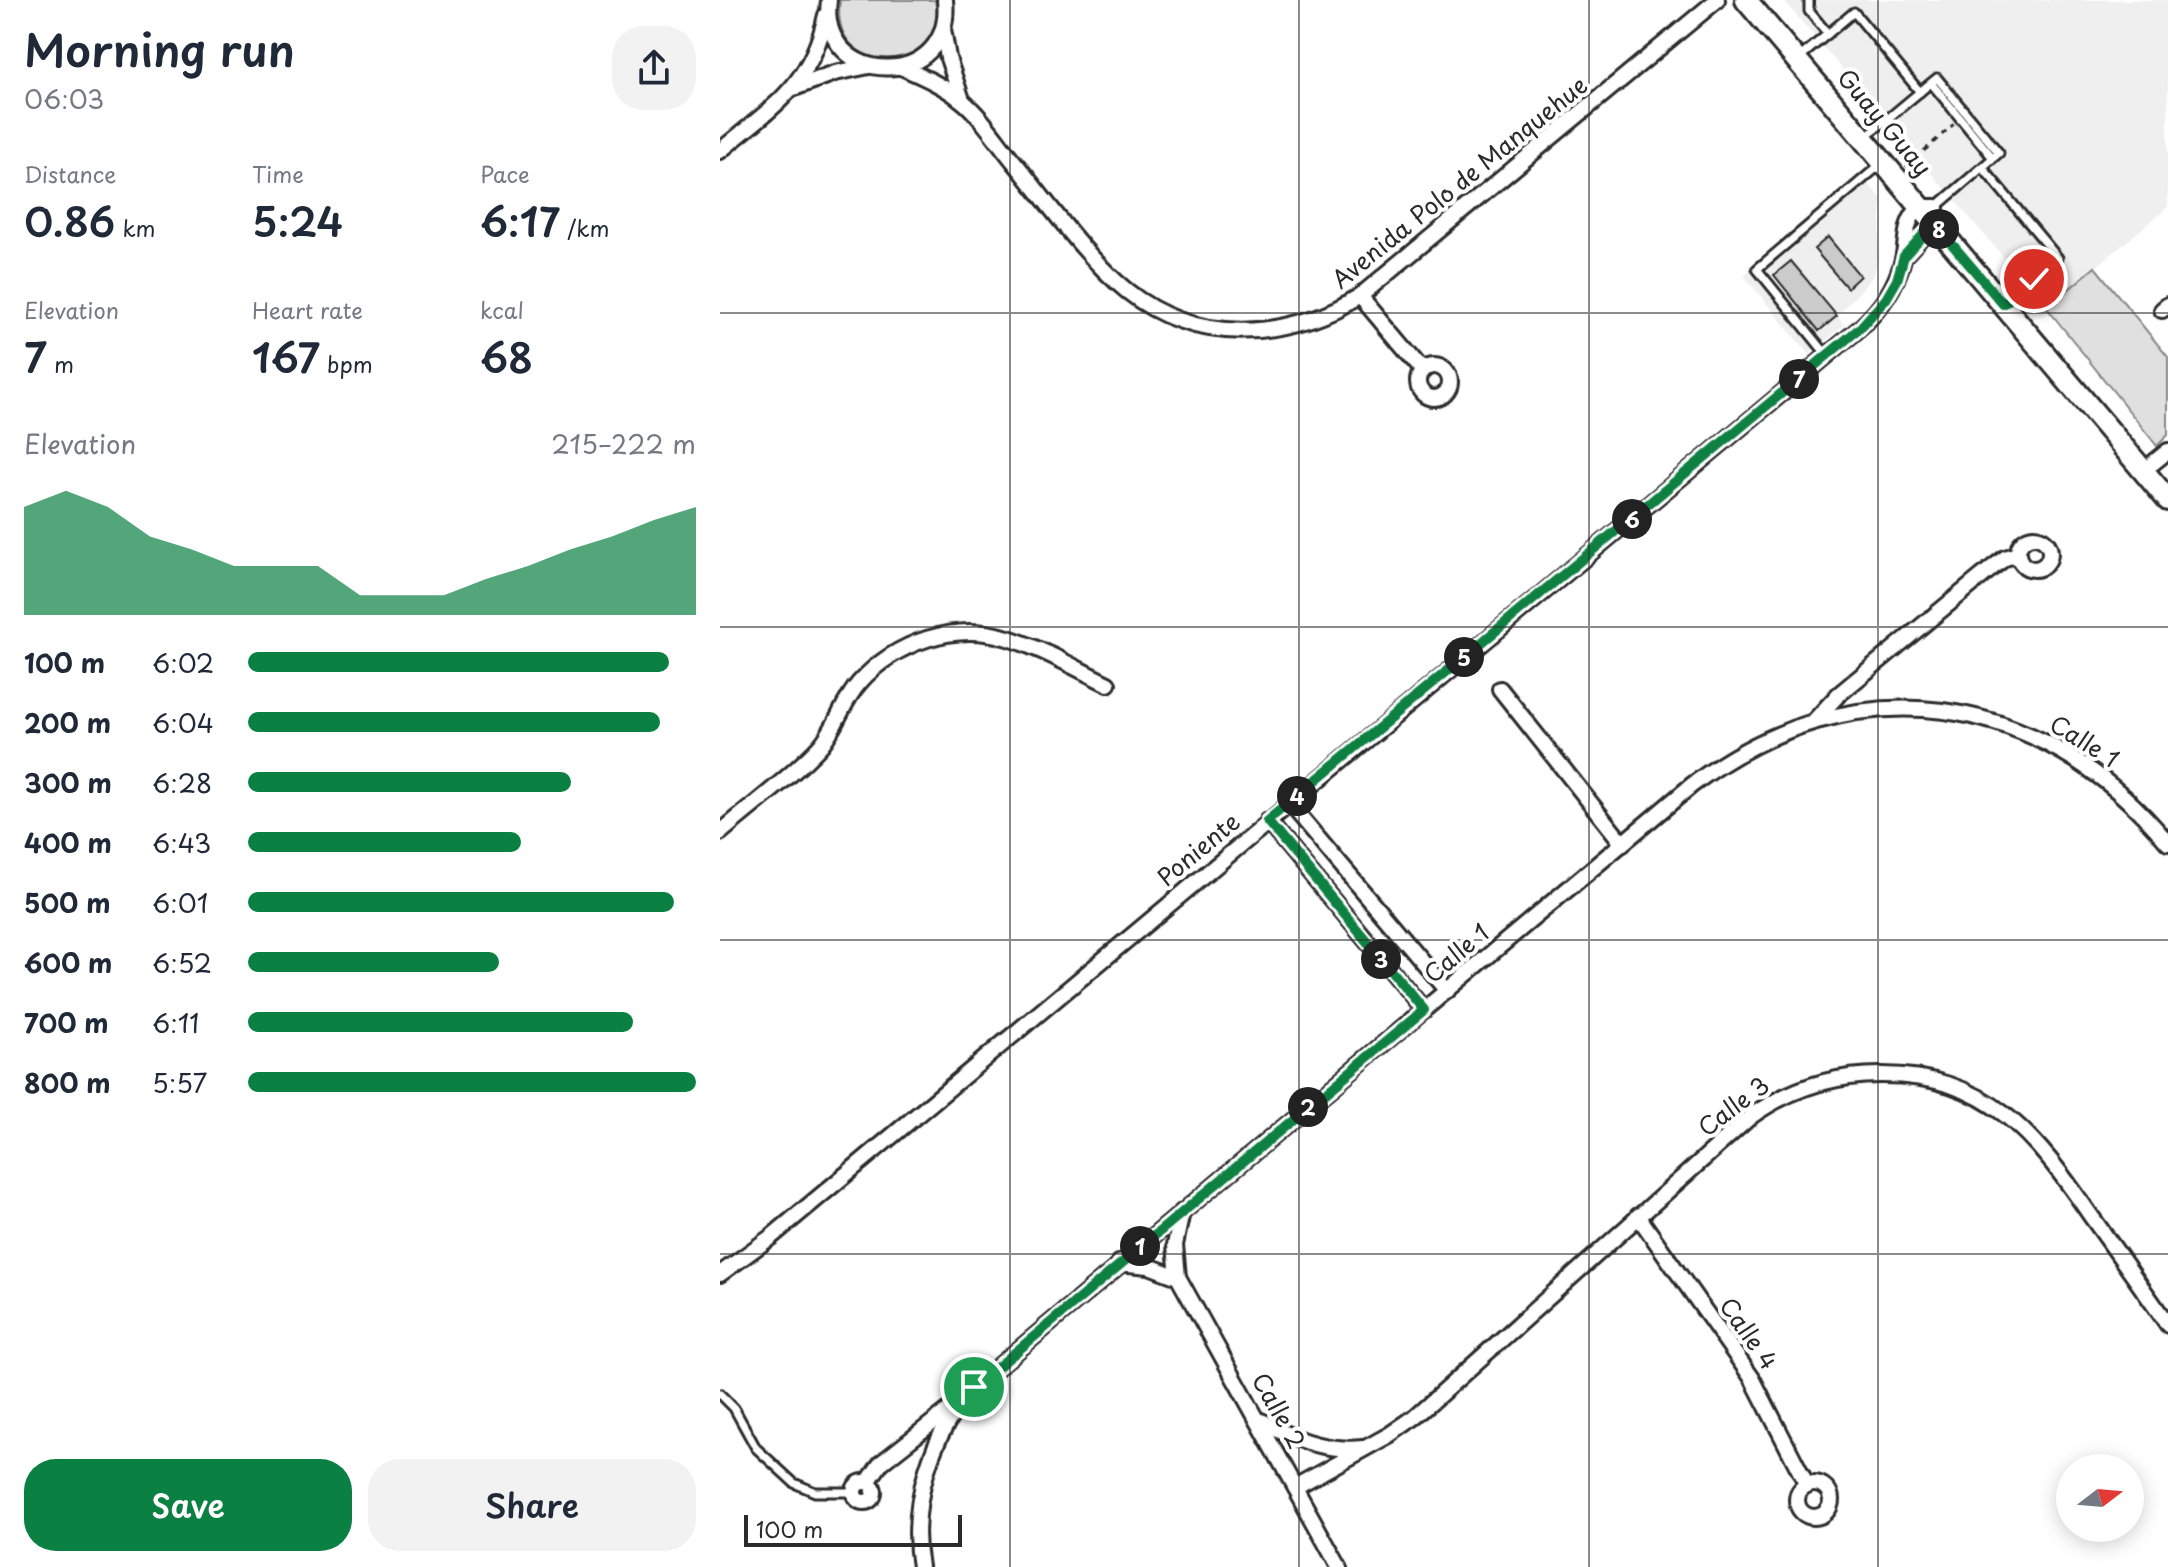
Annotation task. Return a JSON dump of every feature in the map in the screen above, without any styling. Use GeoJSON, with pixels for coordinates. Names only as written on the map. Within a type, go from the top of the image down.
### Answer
{"type":"FeatureCollection","features":[{"type":"Feature","properties":{"kind":"street","name":"Avenida Polo de Manquehue"},"geometry":{"type":"LineString","coordinates":[[901,67],[962,100],[1107,272],[1128,291],[1167,315],[1219,330],[1275,329],[1315,320],[1360,296],[1717,0]]}},
{"type":"Feature","properties":{"kind":"street","name":"Guay Guay"},"geometry":{"type":"LineString","coordinates":[[1746,0],[1801,56],[1930,212]]}},
{"type":"Feature","properties":{"kind":"street","name":"Guay Guay"},"geometry":{"type":"LineString","coordinates":[[1761,0],[1801,56]]}},
{"type":"Feature","properties":{"kind":"street","name":"Avenida Polo de Manquehue"},"geometry":{"type":"LineString","coordinates":[[945,1],[943,29],[948,58],[962,100]]}},
{"type":"Feature","properties":{"kind":"street"},"geometry":{"type":"LineString","coordinates":[[829,3],[832,32],[839,44],[847,54],[869,66],[885,69],[901,67],[925,55],[937,42],[943,29]]}},
{"type":"Feature","properties":{"kind":"street"},"geometry":{"type":"LineString","coordinates":[[720,151],[794,88],[816,50],[829,3]]}},
{"type":"Feature","properties":{"kind":"street"},"geometry":{"type":"LineString","coordinates":[[794,88],[835,73],[869,66]]}},
{"type":"Feature","properties":{"kind":"street","name":"Guay Guay"},"geometry":{"type":"LineString","coordinates":[[1868,135],[1883,162],[2008,300],[2160,457],[2168,480]]}},
{"type":"Feature","properties":{"kind":"street","name":"Poniente"},"geometry":{"type":"LineString","coordinates":[[1904,256],[1930,212]]}},
{"type":"Feature","properties":{"kind":"street","name":"Poniente"},"geometry":{"type":"LineString","coordinates":[[720,1274],[771,1237],[1827,355],[1878,309],[1897,280],[1908,223],[1930,212]]}},
{"type":"Feature","properties":{"kind":"street"},"geometry":{"type":"LineString","coordinates":[[1360,296],[1423,371]]}},
{"type":"Feature","properties":{"kind":"street","name":"Guay Guay"},"geometry":{"type":"LineString","coordinates":[[2008,300],[2168,500]]}},
{"type":"Feature","properties":{"kind":"street","name":"Calle 1"},"geometry":{"type":"LineString","coordinates":[[1814,721],[1838,695],[1992,568],[2005,558],[2018,554]]}},
{"type":"Feature","properties":{"kind":"street"},"geometry":{"type":"LineString","coordinates":[[720,833],[821,745],[847,700],[868,674],[892,655],[916,642],[955,634],[998,635],[1038,649],[1108,684]]}},
{"type":"Feature","properties":{"kind":"street"},"geometry":{"type":"LineString","coordinates":[[1500,689],[1623,844]]}},
{"type":"Feature","properties":{"kind":"street","name":"Calle 1"},"geometry":{"type":"LineString","coordinates":[[853,1492],[858,1483],[868,1482],[881,1463],[961,1401],[1003,1361],[1119,1263],[1692,785],[1757,744],[1814,721],[1856,712],[1907,708],[1970,716],[2013,728],[2054,746],[2094,770],[2134,803],[2168,843]]}},
{"type":"Feature","properties":{"kind":"street"},"geometry":{"type":"LineString","coordinates":[[1288,803],[1447,991]]}},
{"type":"Feature","properties":{"kind":"street"},"geometry":{"type":"LineString","coordinates":[[1267,821],[1424,1010]]}},
{"type":"Feature","properties":{"kind":"street","name":"Calle 3"},"geometry":{"type":"LineString","coordinates":[[1295,1487],[1367,1448],[1415,1417],[1737,1127],[1778,1099],[1807,1086],[1848,1077],[1918,1077],[1949,1085],[1982,1099],[2009,1116],[2052,1160],[2168,1325]]}},
{"type":"Feature","properties":{"kind":"street","name":"Calle 2"},"geometry":{"type":"LineString","coordinates":[[1182,1211],[1175,1245],[1178,1277],[1339,1567]]}},
{"type":"Feature","properties":{"kind":"street","name":"Calle 4"},"geometry":{"type":"LineString","coordinates":[[1638,1216],[1757,1385],[1807,1485]]}},
{"type":"Feature","properties":{"kind":"street"},"geometry":{"type":"LineString","coordinates":[[1119,1263],[1149,1266],[1178,1277]]}},
{"type":"Feature","properties":{"kind":"street","name":"Calle 1"},"geometry":{"type":"LineString","coordinates":[[920,1567],[918,1523],[925,1481],[938,1440],[961,1401]]}},
{"type":"Feature","properties":{"kind":"street"},"geometry":{"type":"LineString","coordinates":[[1260,1421],[1313,1445],[1340,1449],[1367,1448]]}},
{"type":"Feature","properties":{"kind":"lane"},"geometry":{"type":"LineString","coordinates":[[1809,0],[1809,11],[1828,34]]}},
{"type":"Feature","properties":{"kind":"lane"},"geometry":{"type":"LineString","coordinates":[[1801,56],[1854,12],[1920,92]]}},
{"type":"Feature","properties":{"kind":"lane"},"geometry":{"type":"LineString","coordinates":[[1868,135],[1937,78],[1999,153],[1930,212]]}},
{"type":"Feature","properties":{"kind":"lane"},"geometry":{"type":"LineString","coordinates":[[1931,83],[1993,158]]}},
{"type":"Feature","properties":{"kind":"lane"},"geometry":{"type":"LineString","coordinates":[[1827,355],[1757,269],[1883,162]]}},
{"type":"Feature","properties":{"kind":"lane"},"geometry":{"type":"LineString","coordinates":[[1983,168],[2058,258],[2008,300]]}},
{"type":"Feature","properties":{"kind":"lane"},"geometry":{"type":"LineString","coordinates":[[720,1394],[734,1408],[756,1448],[794,1483],[815,1492],[853,1492]]}},
{"type":"Feature","properties":{"kind":"path"},"geometry":{"type":"LineString","coordinates":[[1910,164],[1960,119]]}},
{"type":"Feature","properties":{"kind":"shaded area"},"geometry":{"type":"Polygon","coordinates":[[[840,0],[935,0],[935,25],[925,43],[908,55],[889,59],[869,56],[852,45],[841,27],[840,0]]]}},
{"type":"Feature","properties":{"kind":"shaded area"},"geometry":{"type":"Polygon","coordinates":[[[1783,0],[2168,0],[2168,207],[2047,308],[1783,0]]]}},
{"type":"Feature","properties":{"kind":"shaded area"},"geometry":{"type":"Polygon","coordinates":[[[1860,175],[1882,199],[1878,261],[1871,279],[1837,316],[1844,325],[1809,355],[1744,276],[1860,175]]]}},
{"type":"Feature","properties":{"kind":"shaded area"},"geometry":{"type":"Polygon","coordinates":[[[2095,267],[2168,357],[2168,435],[2157,446],[2047,308],[2095,267]]]}},
{"type":"Feature","properties":{"kind":"building"},"geometry":{"type":"Polygon","coordinates":[[[1828,237],[1860,276],[1847,288],[1814,249],[1828,237]]]}},
{"type":"Feature","properties":{"kind":"building"},"geometry":{"type":"Polygon","coordinates":[[[1791,261],[1837,316],[1819,331],[1774,275],[1791,261]]]}},
{"type":"Feature","properties":{"kind":"route"},"geometry":{"type":"LineString","coordinates":[[974,1387],[1012,1352],[1424,1010],[1267,821],[1860,328],[1886,299],[1897,280],[1904,256],[1934,223],[2003,304],[2034,279]]}}]}
